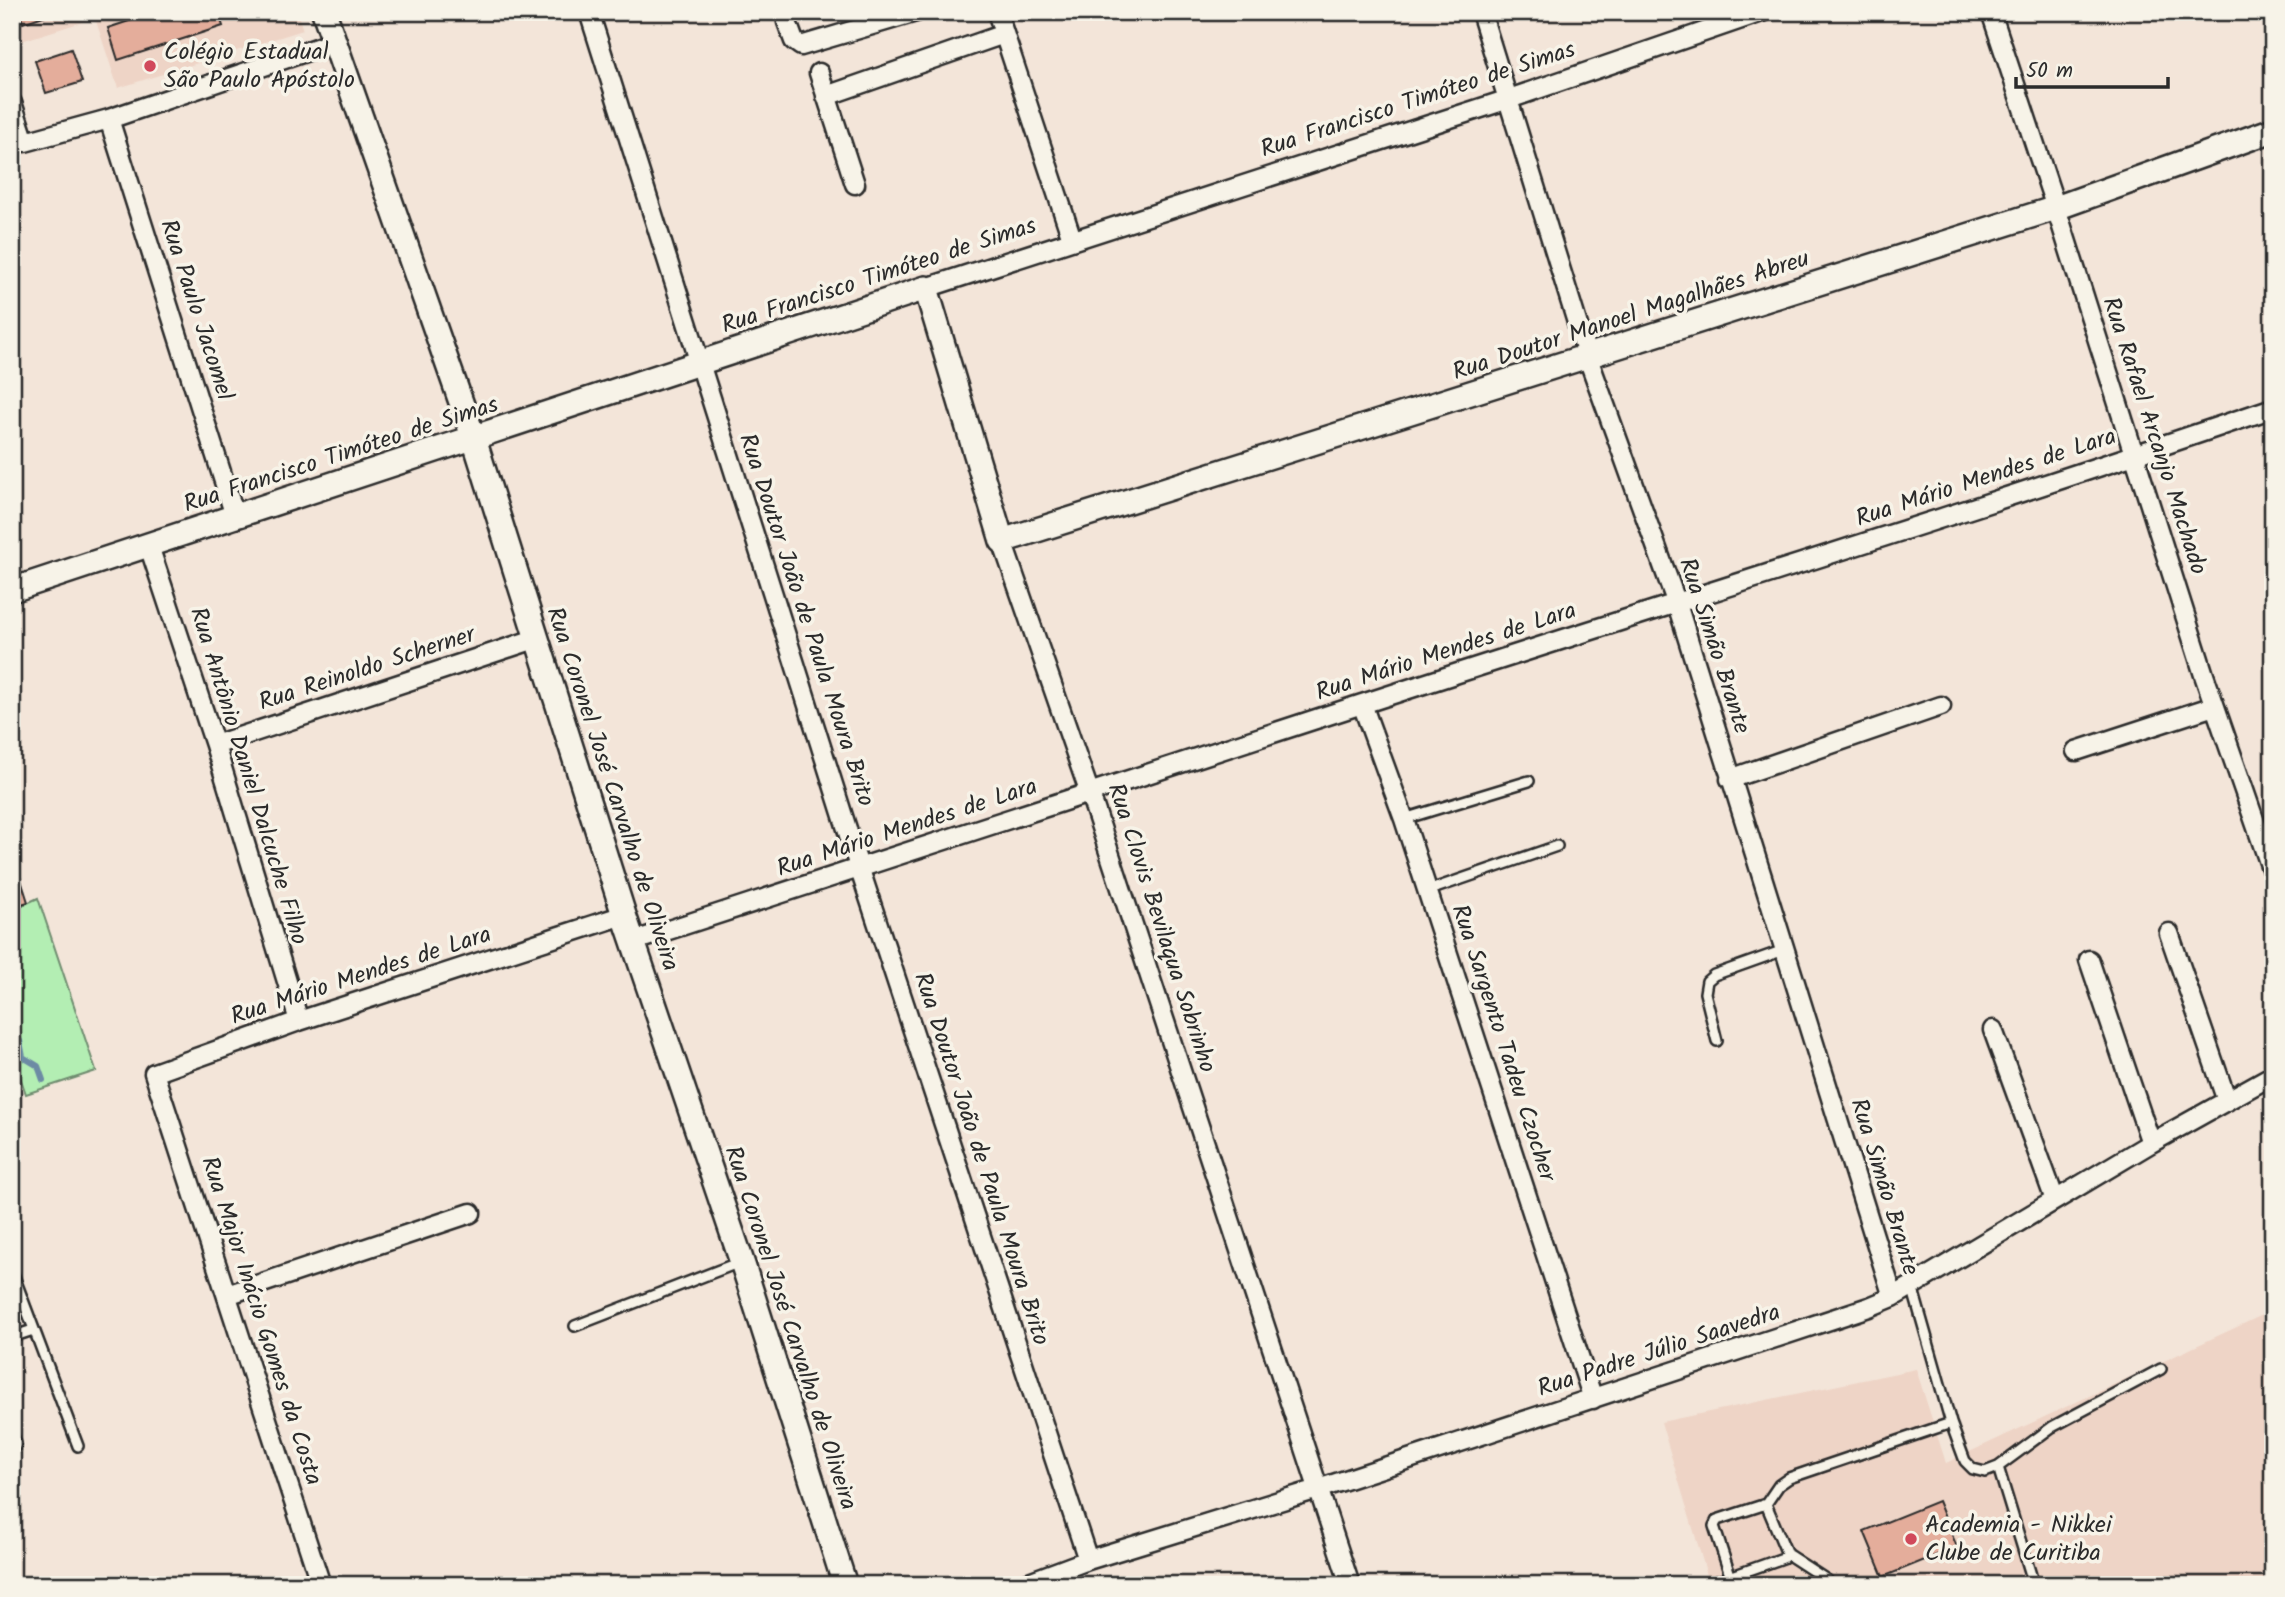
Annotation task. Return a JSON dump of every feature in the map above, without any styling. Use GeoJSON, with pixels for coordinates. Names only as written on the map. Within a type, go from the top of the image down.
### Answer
{"type":"FeatureCollection","features":[{"type":"Feature","properties":{"kind":"street","name":"Rua Coronel José Carvalho de Oliveira"},"geometry":{"type":"LineString","coordinates":[[324,12],[474,439],[624,915],[741,1262],[845,1585]]}},
{"type":"Feature","properties":{"kind":"street","name":"Rua Doutor João de Paula Moura Brito"},"geometry":{"type":"LineString","coordinates":[[589,12],[860,870],[1088,1560]]}},
{"type":"Feature","properties":{"kind":"street"},"geometry":{"type":"LineString","coordinates":[[787,22],[794,41],[802,46],[916,12]]}},
{"type":"Feature","properties":{"kind":"street"},"geometry":{"type":"LineString","coordinates":[[997,12],[1072,239]]}},
{"type":"Feature","properties":{"kind":"street","name":"Rua Simão Brante"},"geometry":{"type":"LineString","coordinates":[[1481,12],[1588,358],[1677,604],[1893,1297]]}},
{"type":"Feature","properties":{"kind":"street","name":"Rua Francisco Timóteo de Simas"},"geometry":{"type":"LineString","coordinates":[[12,590],[1072,239],[1509,99],[1729,17],[1762,12]]}},
{"type":"Feature","properties":{"kind":"street","name":"Rua Rafael Arcanjo Machado"},"geometry":{"type":"LineString","coordinates":[[1991,12],[2214,706],[2273,874]]}},
{"type":"Feature","properties":{"kind":"street"},"geometry":{"type":"LineString","coordinates":[[826,96],[1004,34]]}},
{"type":"Feature","properties":{"kind":"street"},"geometry":{"type":"LineString","coordinates":[[12,103],[25,142],[109,119],[334,42]]}},
{"type":"Feature","properties":{"kind":"street"},"geometry":{"type":"LineString","coordinates":[[819,73],[855,184]]}},
{"type":"Feature","properties":{"kind":"street","name":"Rua Paulo Jacomel"},"geometry":{"type":"LineString","coordinates":[[109,119],[235,516]]}},
{"type":"Feature","properties":{"kind":"street","name":"Rua Doutor Manoel Magalhães Abreu"},"geometry":{"type":"LineString","coordinates":[[1002,541],[2056,208],[2273,130]]}},
{"type":"Feature","properties":{"kind":"street","name":"Rua Clovis Bevilaqua Sobrinho"},"geometry":{"type":"LineString","coordinates":[[926,288],[1002,541],[1090,794],[1350,1585]]}},
{"type":"Feature","properties":{"kind":"street","name":"Rua Mário Mendes de Lara"},"geometry":{"type":"LineString","coordinates":[[634,942],[2134,456],[2273,408]]}},
{"type":"Feature","properties":{"kind":"street","name":"Rua Antônio Daniel Dalcuche Filho"},"geometry":{"type":"LineString","coordinates":[[149,546],[215,746],[299,1021]]}},
{"type":"Feature","properties":{"kind":"street","name":"Rua Reinoldo Scherner"},"geometry":{"type":"LineString","coordinates":[[215,746],[535,639]]}},
{"type":"Feature","properties":{"kind":"street","name":"Rua Sargento Tadeu Czocher"},"geometry":{"type":"LineString","coordinates":[[1362,704],[1404,819],[1593,1399]]}},
{"type":"Feature","properties":{"kind":"street"},"geometry":{"type":"LineString","coordinates":[[1730,779],[1941,706]]}},
{"type":"Feature","properties":{"kind":"street"},"geometry":{"type":"LineString","coordinates":[[2076,751],[2214,706]]}},
{"type":"Feature","properties":{"kind":"street","name":"Rua Mário Mendes de Lara"},"geometry":{"type":"LineString","coordinates":[[154,1073],[299,1021],[624,915]]}},
{"type":"Feature","properties":{"kind":"street"},"geometry":{"type":"LineString","coordinates":[[2169,933],[2227,1101]]}},
{"type":"Feature","properties":{"kind":"street"},"geometry":{"type":"LineString","coordinates":[[2089,960],[2151,1143]]}},
{"type":"Feature","properties":{"kind":"street"},"geometry":{"type":"LineString","coordinates":[[1993,1030],[2055,1200]]}},
{"type":"Feature","properties":{"kind":"street","name":"Rua Major Inácio Gomes da Costa"},"geometry":{"type":"LineString","coordinates":[[154,1073],[321,1585]]}},
{"type":"Feature","properties":{"kind":"street","name":"Rua Padre Júlio Saavedra"},"geometry":{"type":"LineString","coordinates":[[1021,1585],[1088,1560],[1318,1489],[1869,1307],[1893,1297],[2151,1143],[2273,1075]]}},
{"type":"Feature","properties":{"kind":"street"},"geometry":{"type":"LineString","coordinates":[[227,1295],[471,1213]]}},
{"type":"Feature","properties":{"kind":"lane"},"geometry":{"type":"LineString","coordinates":[[1404,819],[1529,781]]}},
{"type":"Feature","properties":{"kind":"lane"},"geometry":{"type":"LineString","coordinates":[[1427,891],[1557,846]]}},
{"type":"Feature","properties":{"kind":"lane"},"geometry":{"type":"LineString","coordinates":[[1717,1041],[1705,993],[1707,981],[1714,975],[1784,950]]}},
{"type":"Feature","properties":{"kind":"lane"},"geometry":{"type":"LineString","coordinates":[[575,1326],[741,1262]]}},
{"type":"Feature","properties":{"kind":"lane"},"geometry":{"type":"LineString","coordinates":[[12,1271],[78,1446]]}},
{"type":"Feature","properties":{"kind":"lane"},"geometry":{"type":"LineString","coordinates":[[1912,1286],[1951,1423],[1965,1461],[1973,1469],[1985,1472],[1998,1467],[2052,1427],[2161,1369]]}},
{"type":"Feature","properties":{"kind":"lane"},"geometry":{"type":"LineString","coordinates":[[12,1337],[33,1330]]}},
{"type":"Feature","properties":{"kind":"lane"},"geometry":{"type":"LineString","coordinates":[[1731,1578],[1714,1527],[1717,1520],[1766,1504],[1779,1485],[1789,1478],[1951,1423]]}},
{"type":"Feature","properties":{"kind":"lane"},"geometry":{"type":"LineString","coordinates":[[12,1433],[16,1444],[12,1454]]}},
{"type":"Feature","properties":{"kind":"lane"},"geometry":{"type":"LineString","coordinates":[[1998,1467],[2034,1585]]}},
{"type":"Feature","properties":{"kind":"lane"},"geometry":{"type":"LineString","coordinates":[[1766,1504],[1787,1553],[1831,1585]]}},
{"type":"Feature","properties":{"kind":"lane"},"geometry":{"type":"LineString","coordinates":[[1707,1585],[1783,1558],[1787,1553]]}},
{"type":"Feature","properties":{"kind":"path"},"geometry":{"type":"LineString","coordinates":[[2264,12],[2273,37]]}},
{"type":"Feature","properties":{"kind":"shaded area","name":"Colégio Estadual São Paulo Apóstolo"},"geometry":{"type":"Polygon","coordinates":[[[12,12],[297,12],[303,30],[118,88],[95,18],[15,43],[12,36],[12,12]]]}},
{"type":"Feature","properties":{"kind":"shaded area"},"geometry":{"type":"Polygon","coordinates":[[[2271,1311],[2273,1585],[1710,1585],[1661,1422],[1916,1369],[1946,1463],[2271,1311]]]}},
{"type":"Feature","properties":{"kind":"green space"},"geometry":{"type":"Polygon","coordinates":[[[38,898],[96,1071],[26,1094],[12,1054],[12,910],[38,898]]]}},
{"type":"Feature","properties":{"kind":"building"},"geometry":{"type":"Polygon","coordinates":[[[19,12],[55,12],[23,23],[19,12]]]}},
{"type":"Feature","properties":{"kind":"building"},"geometry":{"type":"Polygon","coordinates":[[[156,12],[218,12],[223,26],[118,60],[108,28],[156,12]]]}},
{"type":"Feature","properties":{"kind":"building"},"geometry":{"type":"Polygon","coordinates":[[[71,49],[82,82],[46,93],[35,61],[71,49]]]}},
{"type":"Feature","properties":{"kind":"building"},"geometry":{"type":"Polygon","coordinates":[[[15,861],[28,902],[12,907],[12,862],[15,861]]]}},
{"type":"Feature","properties":{"kind":"building","name":"Academia - Nikkei Clube de Curitiba"},"geometry":{"type":"Polygon","coordinates":[[[1938,1501],[1957,1547],[1883,1577],[1864,1531],[1938,1501]]]}},
{"type":"Feature","properties":{"kind":"waterway"},"geometry":{"type":"LineString","coordinates":[[20,1041],[23,1057],[38,1066],[43,1080]]}},
{"type":"Feature","properties":{"kind":"place","name":"Colégio Estadual São Paulo Apóstolo"},"geometry":{"type":"Point","coordinates":[150,66]}},
{"type":"Feature","properties":{"kind":"place","name":"Academia - Nikkei Clube de Curitiba"},"geometry":{"type":"Point","coordinates":[1911,1539]}}]}
